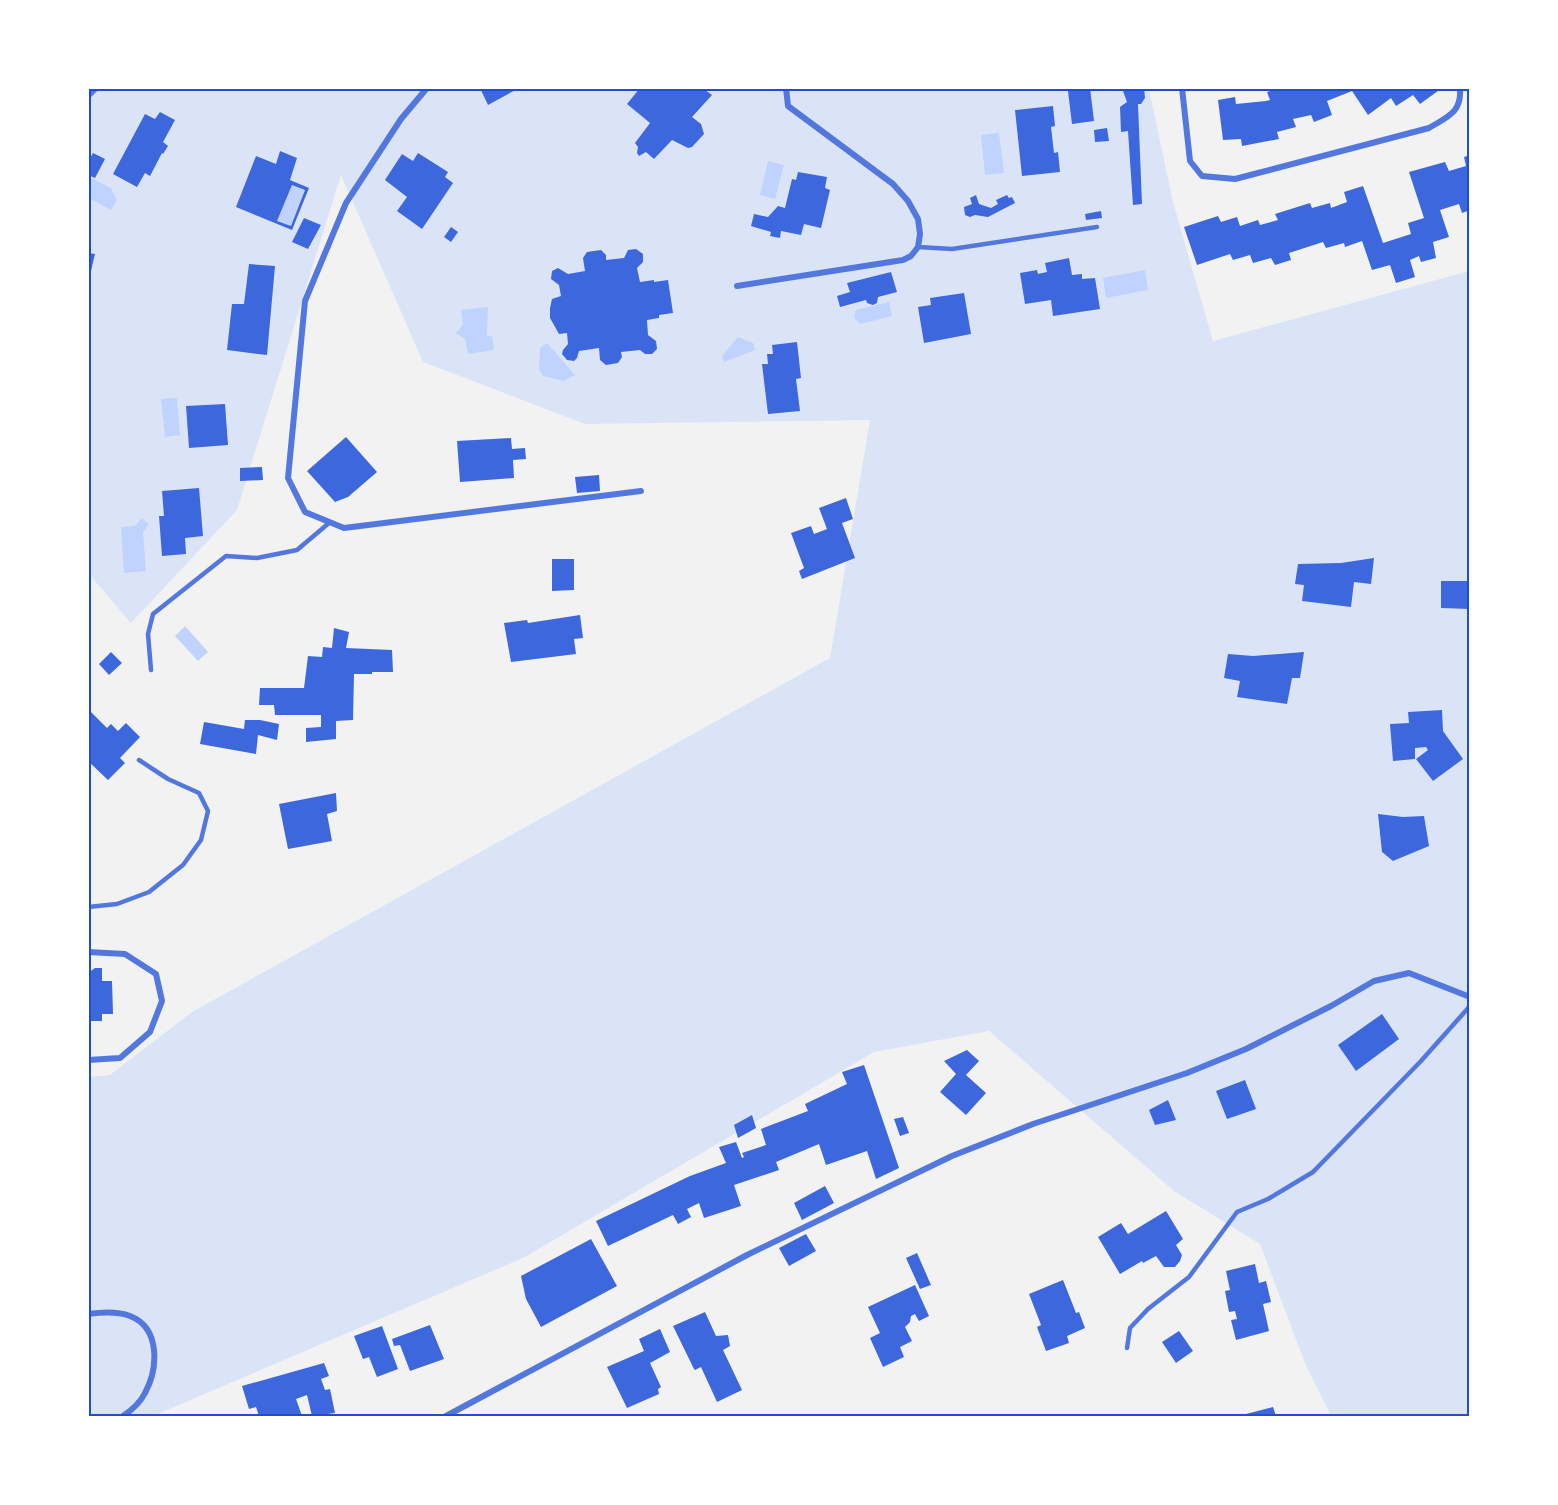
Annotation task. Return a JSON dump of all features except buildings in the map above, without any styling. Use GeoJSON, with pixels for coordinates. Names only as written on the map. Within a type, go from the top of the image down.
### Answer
{"type":"FeatureCollection","features":[{"type":"Feature","properties":{"kind":"street"},"geometry":{"type":"LineString","coordinates":[[88,96],[96,88]]}},
{"type":"Feature","properties":{"kind":"street"},"geometry":{"type":"LineString","coordinates":[[427,88],[401,119],[346,203],[305,301],[288,478],[305,512],[344,528],[641,491]]}},
{"type":"Feature","properties":{"kind":"street"},"geometry":{"type":"LineString","coordinates":[[737,286],[903,260],[911,256],[918,247],[920,234],[918,219],[908,201],[893,184],[788,106],[786,88]]}},
{"type":"Feature","properties":{"kind":"street"},"geometry":{"type":"LineString","coordinates":[[1182,88],[1190,161],[1202,176],[1235,180],[1429,128],[1455,113],[1461,97],[1460,88]]}},
{"type":"Feature","properties":{"kind":"street"},"geometry":{"type":"LineString","coordinates":[[88,952],[125,954],[156,974],[162,1001],[150,1032],[120,1058],[88,1060]]}},
{"type":"Feature","properties":{"kind":"street"},"geometry":{"type":"LineString","coordinates":[[446,1416],[747,1255],[952,1156],[1032,1124],[1187,1073],[1236,1053],[1331,1006],[1374,981],[1409,973],[1470,997]]}},
{"type":"Feature","properties":{"kind":"street"},"geometry":{"type":"LineString","coordinates":[[88,1314],[103,1312],[131,1316],[140,1322],[153,1338],[151,1379],[144,1395],[134,1408],[123,1416]]}},
{"type":"Feature","properties":{"kind":"lane"},"geometry":{"type":"LineString","coordinates":[[918,247],[952,249],[1097,227]]}},
{"type":"Feature","properties":{"kind":"lane"},"geometry":{"type":"LineString","coordinates":[[151,670],[148,634],[153,614],[226,556],[257,558],[297,550],[329,523]]}},
{"type":"Feature","properties":{"kind":"lane"},"geometry":{"type":"LineString","coordinates":[[88,907],[117,904],[149,892],[183,865],[201,840],[208,810],[199,793],[168,779],[139,760]]}},
{"type":"Feature","properties":{"kind":"lane"},"geometry":{"type":"LineString","coordinates":[[1127,1348],[1130,1328],[1148,1309],[1189,1277],[1237,1212],[1268,1198],[1313,1172],[1421,1061],[1470,1006]]}},
{"type":"Feature","properties":{"kind":"shaded area"},"geometry":{"type":"Polygon","coordinates":[[[88,89],[1149,89],[1173,202],[1213,341],[1469,271],[1469,1416],[1331,1416],[1305,1363],[1260,1244],[1174,1191],[989,1031],[874,1052],[523,1258],[153,1416],[89,1416],[89,1077],[110,1075],[192,1012],[830,658],[870,420],[585,424],[423,362],[341,175],[237,510],[131,623],[89,574],[88,89]]]}},
{"type":"Feature","properties":{"kind":"water"},"geometry":{"type":"Polygon","coordinates":[[[999,133],[1004,173],[985,175],[981,135],[999,133]]]}},
{"type":"Feature","properties":{"kind":"water"},"geometry":{"type":"Polygon","coordinates":[[[768,161],[784,165],[775,199],[760,195],[768,161]]]}},
{"type":"Feature","properties":{"kind":"water"},"geometry":{"type":"Polygon","coordinates":[[[89,177],[111,188],[117,200],[111,210],[89,198],[89,177]]]}},
{"type":"Feature","properties":{"kind":"water"},"geometry":{"type":"Polygon","coordinates":[[[292,185],[305,190],[291,226],[277,221],[292,185]]]}},
{"type":"Feature","properties":{"kind":"water"},"geometry":{"type":"Polygon","coordinates":[[[1145,270],[1148,290],[1106,298],[1103,278],[1145,270]]]}},
{"type":"Feature","properties":{"kind":"water"},"geometry":{"type":"Polygon","coordinates":[[[889,302],[892,316],[860,324],[854,318],[856,310],[889,302]]]}},
{"type":"Feature","properties":{"kind":"water"},"geometry":{"type":"Polygon","coordinates":[[[488,307],[487,336],[492,336],[494,350],[468,354],[465,339],[456,333],[463,325],[461,310],[488,307]]]}},
{"type":"Feature","properties":{"kind":"water"},"geometry":{"type":"Polygon","coordinates":[[[738,337],[753,343],[755,350],[724,362],[722,356],[738,337]]]}},
{"type":"Feature","properties":{"kind":"water"},"geometry":{"type":"Polygon","coordinates":[[[547,343],[575,375],[564,381],[543,376],[539,370],[540,348],[547,343]]]}},
{"type":"Feature","properties":{"kind":"water"},"geometry":{"type":"Polygon","coordinates":[[[177,398],[180,435],[165,437],[161,399],[177,398]]]}},
{"type":"Feature","properties":{"kind":"water"},"geometry":{"type":"Polygon","coordinates":[[[142,518],[149,524],[143,532],[146,571],[124,573],[121,527],[135,526],[142,518]]]}},
{"type":"Feature","properties":{"kind":"water"},"geometry":{"type":"Polygon","coordinates":[[[185,626],[208,652],[198,661],[175,636],[185,626]]]}}]}
